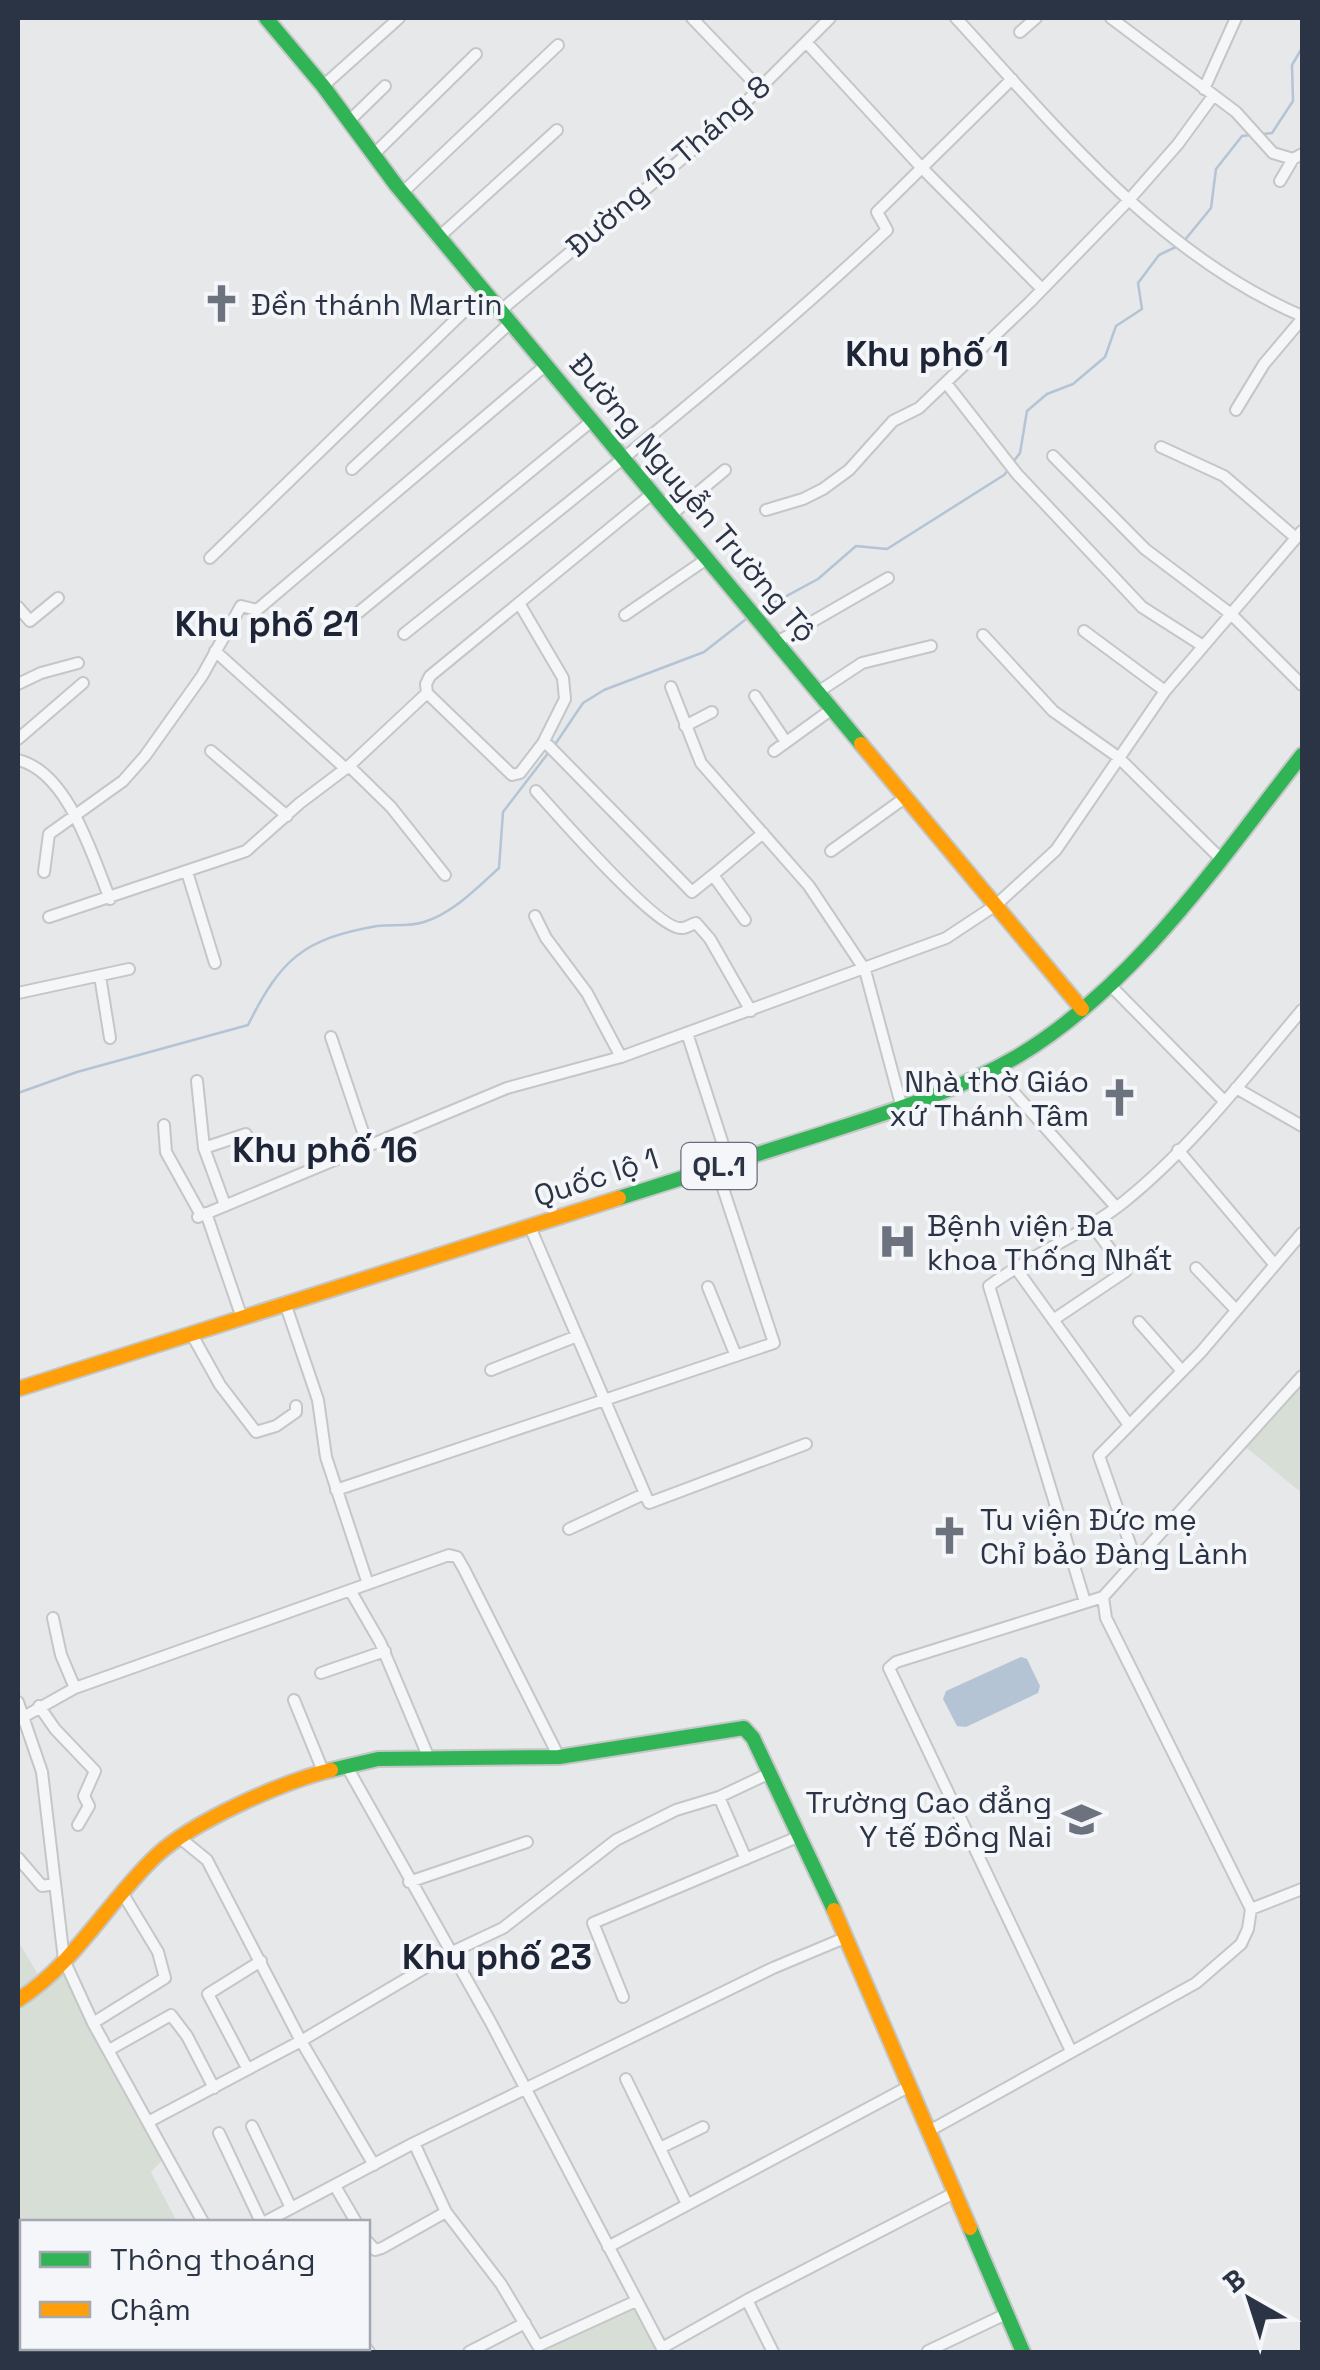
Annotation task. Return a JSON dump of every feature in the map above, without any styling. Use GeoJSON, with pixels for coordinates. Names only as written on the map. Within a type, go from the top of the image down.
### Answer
{"type":"FeatureCollection","features":[{"type":"Feature","properties":{"kind":"main road","name":"Đường Nguyễn Trường Tộ"},"geometry":{"type":"LineString","coordinates":[[266,18],[323,86],[402,193],[1082,1009]]}},
{"type":"Feature","properties":{"kind":"main road","name":"Quốc lộ 1"},"geometry":{"type":"LineString","coordinates":[[18,1389],[902,1108],[968,1083],[1082,1009],[1134,962],[1302,755]]}},
{"type":"Feature","properties":{"kind":"main road"},"geometry":{"type":"LineString","coordinates":[[18,2000],[43,1984],[159,1853],[236,1808],[323,1772],[378,1758],[560,1756],[744,1728],[753,1738],[846,1938],[1023,2352]]}},
{"type":"Feature","properties":{"kind":"street"},"geometry":{"type":"LineString","coordinates":[[323,86],[399,18]]}},
{"type":"Feature","properties":{"kind":"street"},"geometry":{"type":"LineString","coordinates":[[692,18],[760,88]]}},
{"type":"Feature","properties":{"kind":"street","name":"Đường 15 Tháng 8"},"geometry":{"type":"LineString","coordinates":[[352,469],[506,316],[711,135],[830,18]]}},
{"type":"Feature","properties":{"kind":"street"},"geometry":{"type":"LineString","coordinates":[[956,18],[1128,201],[1234,281],[1302,317],[1264,364],[1236,410]]}},
{"type":"Feature","properties":{"kind":"street"},"geometry":{"type":"LineString","coordinates":[[1020,32],[1036,18]]}},
{"type":"Feature","properties":{"kind":"street"},"geometry":{"type":"LineString","coordinates":[[1111,18],[1236,112],[1272,153],[1298,157],[1280,181]]}},
{"type":"Feature","properties":{"kind":"street"},"geometry":{"type":"LineString","coordinates":[[766,510],[803,499],[836,480],[893,421],[919,408],[946,383],[1128,201],[1178,144],[1208,92],[1236,18]]}},
{"type":"Feature","properties":{"kind":"street"},"geometry":{"type":"LineString","coordinates":[[806,42],[1042,290]]}},
{"type":"Feature","properties":{"kind":"street"},"geometry":{"type":"LineString","coordinates":[[402,193],[558,45]]}},
{"type":"Feature","properties":{"kind":"street"},"geometry":{"type":"LineString","coordinates":[[373,155],[476,54]]}},
{"type":"Feature","properties":{"kind":"street"},"geometry":{"type":"LineString","coordinates":[[404,634],[806,306],[887,230],[876,212],[1012,79]]}},
{"type":"Feature","properties":{"kind":"street"},"geometry":{"type":"LineString","coordinates":[[349,121],[386,86]]}},
{"type":"Feature","properties":{"kind":"street"},"geometry":{"type":"LineString","coordinates":[[439,237],[557,130]]}},
{"type":"Feature","properties":{"kind":"street"},"geometry":{"type":"LineString","coordinates":[[210,558],[485,291]]}},
{"type":"Feature","properties":{"kind":"street"},"geometry":{"type":"LineString","coordinates":[[44,872],[49,834],[124,781],[190,693],[241,606],[257,610],[546,364]]}},
{"type":"Feature","properties":{"kind":"street"},"geometry":{"type":"LineString","coordinates":[[946,383],[1017,474],[1142,607],[1204,646]]}},
{"type":"Feature","properties":{"kind":"street"},"geometry":{"type":"LineString","coordinates":[[358,612],[593,420]]}},
{"type":"Feature","properties":{"kind":"street"},"geometry":{"type":"LineString","coordinates":[[202,1215],[507,1088],[620,1057],[865,970],[946,938],[996,905],[1056,850],[1166,690],[1299,535],[1224,476],[1161,447]]}},
{"type":"Feature","properties":{"kind":"street"},"geometry":{"type":"LineString","coordinates":[[1053,456],[1146,550],[1231,614],[1302,685]]}},
{"type":"Feature","properties":{"kind":"street"},"geometry":{"type":"LineString","coordinates":[[672,515],[725,470]]}},
{"type":"Feature","properties":{"kind":"street"},"geometry":{"type":"LineString","coordinates":[[519,604],[563,678],[565,700],[549,747],[520,773],[512,775],[427,694],[426,684],[430,676],[653,492]]}},
{"type":"Feature","properties":{"kind":"street"},"geometry":{"type":"LineString","coordinates":[[625,616],[708,558]]}},
{"type":"Feature","properties":{"kind":"street"},"geometry":{"type":"LineString","coordinates":[[777,642],[888,578]]}},
{"type":"Feature","properties":{"kind":"street"},"geometry":{"type":"LineString","coordinates":[[18,607],[30,621],[58,598]]}},
{"type":"Feature","properties":{"kind":"street"},"geometry":{"type":"LineString","coordinates":[[1084,630],[1166,690]]}},
{"type":"Feature","properties":{"kind":"street"},"geometry":{"type":"LineString","coordinates":[[983,635],[1053,711],[1118,757],[1220,858]]}},
{"type":"Feature","properties":{"kind":"street"},"geometry":{"type":"LineString","coordinates":[[818,692],[862,663],[931,646]]}},
{"type":"Feature","properties":{"kind":"street"},"geometry":{"type":"LineString","coordinates":[[215,651],[392,807],[445,876]]}},
{"type":"Feature","properties":{"kind":"street"},"geometry":{"type":"LineString","coordinates":[[18,684],[40,673],[78,663]]}},
{"type":"Feature","properties":{"kind":"street"},"geometry":{"type":"LineString","coordinates":[[18,739],[83,684]]}},
{"type":"Feature","properties":{"kind":"street"},"geometry":{"type":"LineString","coordinates":[[671,687],[701,763],[809,886],[865,970],[902,1108]]}},
{"type":"Feature","properties":{"kind":"street"},"geometry":{"type":"LineString","coordinates":[[50,917],[246,852],[348,768],[427,694]]}},
{"type":"Feature","properties":{"kind":"street"},"geometry":{"type":"LineString","coordinates":[[755,696],[786,742]]}},
{"type":"Feature","properties":{"kind":"street"},"geometry":{"type":"LineString","coordinates":[[774,751],[832,709]]}},
{"type":"Feature","properties":{"kind":"street"},"geometry":{"type":"LineString","coordinates":[[685,726],[712,712]]}},
{"type":"Feature","properties":{"kind":"street"},"geometry":{"type":"LineString","coordinates":[[549,747],[692,892],[763,833]]}},
{"type":"Feature","properties":{"kind":"street"},"geometry":{"type":"LineString","coordinates":[[210,751],[287,816]]}},
{"type":"Feature","properties":{"kind":"street"},"geometry":{"type":"LineString","coordinates":[[18,760],[42,769],[76,817],[110,899]]}},
{"type":"Feature","properties":{"kind":"street"},"geometry":{"type":"LineString","coordinates":[[536,791],[633,896],[673,925],[682,928],[696,923],[751,1011]]}},
{"type":"Feature","properties":{"kind":"street"},"geometry":{"type":"LineString","coordinates":[[831,851],[906,797]]}},
{"type":"Feature","properties":{"kind":"street"},"geometry":{"type":"LineString","coordinates":[[187,872],[214,962]]}},
{"type":"Feature","properties":{"kind":"street"},"geometry":{"type":"LineString","coordinates":[[714,875],[745,920]]}},
{"type":"Feature","properties":{"kind":"street"},"geometry":{"type":"LineString","coordinates":[[535,916],[546,938],[587,993],[620,1057]]}},
{"type":"Feature","properties":{"kind":"street"},"geometry":{"type":"LineString","coordinates":[[18,993],[129,969]]}},
{"type":"Feature","properties":{"kind":"street"},"geometry":{"type":"LineString","coordinates":[[100,976],[110,1038]]}},
{"type":"Feature","properties":{"kind":"street"},"geometry":{"type":"LineString","coordinates":[[1110,985],[1224,1101]]}},
{"type":"Feature","properties":{"kind":"street"},"geometry":{"type":"LineString","coordinates":[[1085,1602],[989,1286],[1015,1266],[1116,1207],[1178,1150],[1302,1010]]}},
{"type":"Feature","properties":{"kind":"street"},"geometry":{"type":"LineString","coordinates":[[336,1490],[774,1343],[688,1033]]}},
{"type":"Feature","properties":{"kind":"street"},"geometry":{"type":"LineString","coordinates":[[331,1037],[368,1147]]}},
{"type":"Feature","properties":{"kind":"street"},"geometry":{"type":"LineString","coordinates":[[993,1069],[1116,1207]]}},
{"type":"Feature","properties":{"kind":"street"},"geometry":{"type":"LineString","coordinates":[[197,1081],[204,1148],[225,1205]]}},
{"type":"Feature","properties":{"kind":"street"},"geometry":{"type":"LineString","coordinates":[[1236,1088],[1302,1126]]}},
{"type":"Feature","properties":{"kind":"street"},"geometry":{"type":"LineString","coordinates":[[164,1125],[166,1152],[202,1215],[242,1318]]}},
{"type":"Feature","properties":{"kind":"street"},"geometry":{"type":"LineString","coordinates":[[204,1148],[246,1134]]}},
{"type":"Feature","properties":{"kind":"street"},"geometry":{"type":"LineString","coordinates":[[1178,1150],[1275,1265]]}},
{"type":"Feature","properties":{"kind":"street"},"geometry":{"type":"LineString","coordinates":[[1053,1320],[1126,1271],[1090,1222]]}},
{"type":"Feature","properties":{"kind":"street"},"geometry":{"type":"LineString","coordinates":[[530,1227],[650,1504],[806,1444]]}},
{"type":"Feature","properties":{"kind":"street"},"geometry":{"type":"LineString","coordinates":[[1136,1561],[1099,1456],[1182,1372],[1302,1232]]}},
{"type":"Feature","properties":{"kind":"street"},"geometry":{"type":"LineString","coordinates":[[1015,1266],[1129,1425]]}},
{"type":"Feature","properties":{"kind":"street"},"geometry":{"type":"LineString","coordinates":[[1196,1268],[1236,1310]]}},
{"type":"Feature","properties":{"kind":"street"},"geometry":{"type":"LineString","coordinates":[[708,1287],[736,1356]]}},
{"type":"Feature","properties":{"kind":"street"},"geometry":{"type":"LineString","coordinates":[[286,1306],[318,1400],[326,1457],[368,1584]]}},
{"type":"Feature","properties":{"kind":"street"},"geometry":{"type":"LineString","coordinates":[[1139,1322],[1182,1372]]}},
{"type":"Feature","properties":{"kind":"street"},"geometry":{"type":"LineString","coordinates":[[191,1334],[220,1386],[256,1432],[288,1420],[296,1406]]}},
{"type":"Feature","properties":{"kind":"street"},"geometry":{"type":"LineString","coordinates":[[491,1370],[577,1336]]}},
{"type":"Feature","properties":{"kind":"street"},"geometry":{"type":"LineString","coordinates":[[1071,2051],[888,1668],[896,1662],[1103,1597],[1302,1376]]}},
{"type":"Feature","properties":{"kind":"street"},"geometry":{"type":"LineString","coordinates":[[569,1529],[644,1494]]}},
{"type":"Feature","properties":{"kind":"street"},"geometry":{"type":"LineString","coordinates":[[21,1718],[75,1688],[449,1554],[457,1557],[560,1756]]}},
{"type":"Feature","properties":{"kind":"street"},"geometry":{"type":"LineString","coordinates":[[350,1590],[384,1651],[428,1756]]}},
{"type":"Feature","properties":{"kind":"street"},"geometry":{"type":"LineString","coordinates":[[930,2131],[1196,1983],[1241,1944],[1248,1929],[1251,1909],[1106,1618],[1103,1597]]}},
{"type":"Feature","properties":{"kind":"street"},"geometry":{"type":"LineString","coordinates":[[53,1618],[60,1655],[75,1688]]}},
{"type":"Feature","properties":{"kind":"street"},"geometry":{"type":"LineString","coordinates":[[321,1673],[384,1651]]}},
{"type":"Feature","properties":{"kind":"street"},"geometry":{"type":"LineString","coordinates":[[294,1700],[323,1772]]}},
{"type":"Feature","properties":{"kind":"street"},"geometry":{"type":"LineString","coordinates":[[18,1702],[42,1772],[64,1960],[93,2023],[202,2220]]}},
{"type":"Feature","properties":{"kind":"street"},"geometry":{"type":"LineString","coordinates":[[39,1706],[95,1771],[84,1796],[88,1806],[78,1824]]}},
{"type":"Feature","properties":{"kind":"street"},"geometry":{"type":"LineString","coordinates":[[346,1764],[526,2088],[663,2350],[747,2300],[954,2193]]}},
{"type":"Feature","properties":{"kind":"street"},"geometry":{"type":"LineString","coordinates":[[148,2122],[301,2040],[450,1953],[503,1928],[616,1840],[676,1810],[719,1797],[770,1773]]}},
{"type":"Feature","properties":{"kind":"street"},"geometry":{"type":"LineString","coordinates":[[719,1797],[746,1859]]}},
{"type":"Feature","properties":{"kind":"street"},"geometry":{"type":"LineString","coordinates":[[623,1998],[593,1923],[800,1836]]}},
{"type":"Feature","properties":{"kind":"street"},"geometry":{"type":"LineString","coordinates":[[180,1838],[207,1860],[301,2040],[374,2165]]}},
{"type":"Feature","properties":{"kind":"street"},"geometry":{"type":"LineString","coordinates":[[410,1882],[526,1842]]}},
{"type":"Feature","properties":{"kind":"street"},"geometry":{"type":"LineString","coordinates":[[18,1858],[42,1886],[55,1884]]}},
{"type":"Feature","properties":{"kind":"street"},"geometry":{"type":"LineString","coordinates":[[1251,1909],[1302,1889]]}},
{"type":"Feature","properties":{"kind":"street"},"geometry":{"type":"LineString","coordinates":[[93,2023],[165,1978],[158,1952],[122,1894]]}},
{"type":"Feature","properties":{"kind":"street"},"geometry":{"type":"LineString","coordinates":[[267,2220],[526,2088],[773,1968],[846,1938]]}},
{"type":"Feature","properties":{"kind":"street"},"geometry":{"type":"LineString","coordinates":[[247,2068],[208,1994],[261,1960]]}},
{"type":"Feature","properties":{"kind":"street"},"geometry":{"type":"LineString","coordinates":[[108,2050],[171,2015],[187,2036],[214,2088]]}},
{"type":"Feature","properties":{"kind":"street"},"geometry":{"type":"LineString","coordinates":[[626,2078],[687,2204]]}},
{"type":"Feature","properties":{"kind":"street"},"geometry":{"type":"LineString","coordinates":[[608,2247],[908,2087]]}},
{"type":"Feature","properties":{"kind":"street"},"geometry":{"type":"LineString","coordinates":[[252,2126],[293,2220]]}},
{"type":"Feature","properties":{"kind":"street"},"geometry":{"type":"LineString","coordinates":[[660,2148],[704,2127]]}},
{"type":"Feature","properties":{"kind":"street"},"geometry":{"type":"LineString","coordinates":[[219,2133],[262,2220]]}},
{"type":"Feature","properties":{"kind":"street"},"geometry":{"type":"LineString","coordinates":[[414,2143],[446,2212],[501,2284],[541,2347],[636,2301]]}},
{"type":"Feature","properties":{"kind":"street"},"geometry":{"type":"LineString","coordinates":[[335,2186],[355,2220]]}},
{"type":"Feature","properties":{"kind":"street"},"geometry":{"type":"LineString","coordinates":[[370,2244],[375,2250],[382,2248],[446,2212]]}},
{"type":"Feature","properties":{"kind":"street"},"geometry":{"type":"LineString","coordinates":[[747,2300],[773,2352]]}},
{"type":"Feature","properties":{"kind":"street"},"geometry":{"type":"LineString","coordinates":[[928,2351],[1006,2314]]}},
{"type":"Feature","properties":{"kind":"street"},"geometry":{"type":"LineString","coordinates":[[468,2352],[525,2323]]}},
{"type":"Feature","properties":{"kind":"shaded area"},"geometry":{"type":"Polygon","coordinates":[[[1302,1381],[1302,1493],[1243,1445],[1302,1381]]]}},
{"type":"Feature","properties":{"kind":"shaded area"},"geometry":{"type":"Polygon","coordinates":[[[18,1941],[45,1986],[63,1966],[164,2158],[151,2172],[176,2220],[20,2220],[20,2350],[269,2352],[18,2352],[18,1941]]]}},
{"type":"Feature","properties":{"kind":"shaded area"},"geometry":{"type":"Polygon","coordinates":[[[634,2305],[660,2352],[539,2352],[634,2305]]]}},
{"type":"Feature","properties":{"kind":"water"},"geometry":{"type":"Polygon","coordinates":[[[1021,1657],[1027,1659],[1040,1686],[1038,1693],[966,1727],[957,1726],[943,1699],[946,1691],[1021,1657]]]}},
{"type":"Feature","properties":{"kind":"waterway"},"geometry":{"type":"LineString","coordinates":[[1263,134],[1272,133],[1293,101],[1292,65],[1302,48]]}},
{"type":"Feature","properties":{"kind":"waterway"},"geometry":{"type":"LineString","coordinates":[[1184,241],[1211,208],[1216,169],[1242,136],[1250,135]]}},
{"type":"Feature","properties":{"kind":"waterway"},"geometry":{"type":"LineString","coordinates":[[1013,462],[1020,453],[1027,411],[1047,394],[1073,384],[1105,357],[1116,326],[1142,309],[1138,283],[1159,255],[1178,246]]}},
{"type":"Feature","properties":{"kind":"waterway"},"geometry":{"type":"LineString","coordinates":[[757,612],[818,579],[856,546],[887,549],[1009,469]]}},
{"type":"Feature","properties":{"kind":"waterway"},"geometry":{"type":"LineString","coordinates":[[554,746],[583,703],[604,690],[704,652],[750,616]]}},
{"type":"Feature","properties":{"kind":"waterway"},"geometry":{"type":"LineString","coordinates":[[18,1093],[77,1072],[248,1025],[284,968],[312,946],[352,931],[418,924],[445,913],[499,868],[503,812],[549,752]]}},
{"type":"Feature","properties":{"kind":"traffic: fast"},"geometry":{"type":"LineString","coordinates":[[266,18],[323,86],[396,185],[861,744]]}},
{"type":"Feature","properties":{"kind":"traffic: fast"},"geometry":{"type":"LineString","coordinates":[[619,1198],[897,1109],[946,1091],[1018,1056],[1061,1027],[1138,958],[1206,879],[1302,755]]}},
{"type":"Feature","properties":{"kind":"traffic: fast"},"geometry":{"type":"LineString","coordinates":[[331,1770],[378,1759],[559,1757],[744,1728],[753,1738],[834,1910]]}},
{"type":"Feature","properties":{"kind":"traffic: fast"},"geometry":{"type":"LineString","coordinates":[[970,2228],[1023,2352]]}},
{"type":"Feature","properties":{"kind":"traffic: slow"},"geometry":{"type":"LineString","coordinates":[[861,744],[1082,1009]]}},
{"type":"Feature","properties":{"kind":"traffic: slow"},"geometry":{"type":"LineString","coordinates":[[18,1389],[619,1198]]}},
{"type":"Feature","properties":{"kind":"traffic: slow"},"geometry":{"type":"LineString","coordinates":[[18,2000],[57,1969],[139,1873],[173,1842],[240,1804],[331,1770]]}},
{"type":"Feature","properties":{"kind":"traffic: slow"},"geometry":{"type":"LineString","coordinates":[[834,1910],[970,2228]]}},
{"type":"Feature","properties":{"kind":"place","name":"Đền thánh Martin"},"geometry":{"type":"Point","coordinates":[221,304]}},
{"type":"Feature","properties":{"kind":"place","name":"Nhà thờ Giáo xứ Thánh Tâm"},"geometry":{"type":"Point","coordinates":[1119,1098]}},
{"type":"Feature","properties":{"kind":"place","name":"Bệnh viện Đa khoa Thống Nhất"},"geometry":{"type":"Point","coordinates":[897,1242]}},
{"type":"Feature","properties":{"kind":"place","name":"Tu viện Đức mẹ Chỉ bảo Đàng Lành"},"geometry":{"type":"Point","coordinates":[950,1536]}},
{"type":"Feature","properties":{"kind":"place","name":"Trường Cao đẳng Y tế Đồng Nai"},"geometry":{"type":"Point","coordinates":[1082,1819]}},
{"type":"Feature","properties":{"kind":"district","name":"Khu phố 1"},"geometry":{"type":"Point","coordinates":[927,354]}},
{"type":"Feature","properties":{"kind":"district","name":"Khu phố 21"},"geometry":{"type":"Point","coordinates":[267,624]}},
{"type":"Feature","properties":{"kind":"district","name":"Khu phố 16"},"geometry":{"type":"Point","coordinates":[325,1150]}},
{"type":"Feature","properties":{"kind":"district","name":"Khu phố 23"},"geometry":{"type":"Point","coordinates":[497,1957]}}]}
